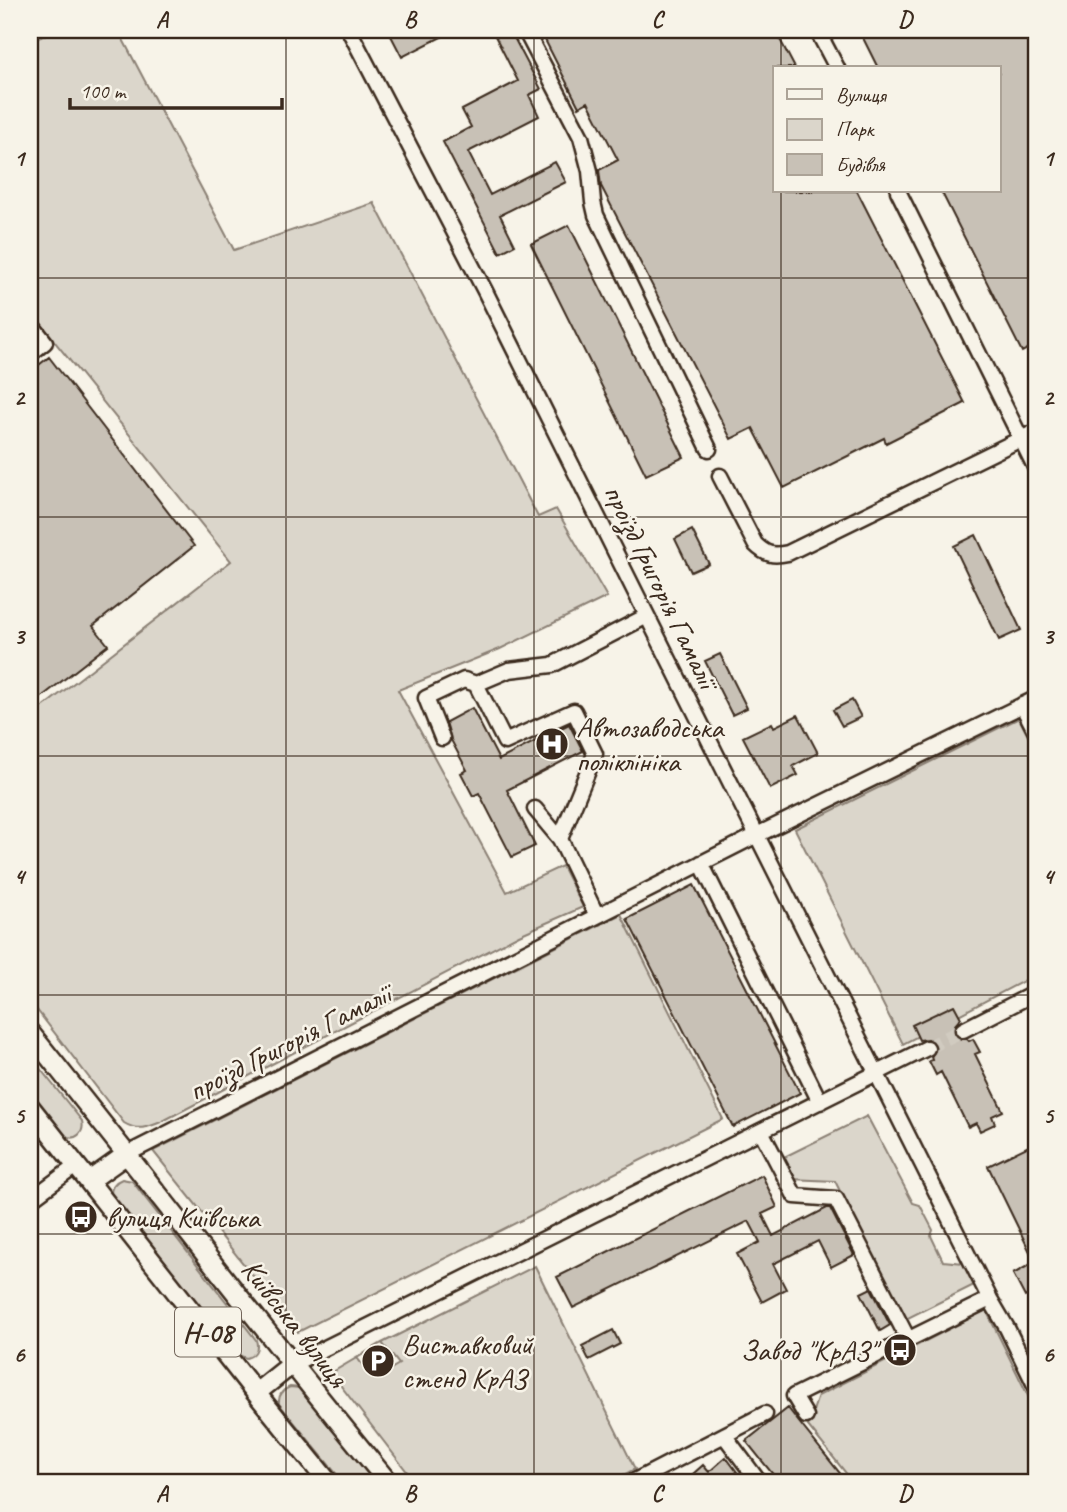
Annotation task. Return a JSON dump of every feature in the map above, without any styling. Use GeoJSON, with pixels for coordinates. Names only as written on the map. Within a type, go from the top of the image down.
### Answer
{"type":"FeatureCollection","features":[{"type":"Feature","properties":{"kind":"main road","name":"Київська вулиця"},"geometry":{"type":"LineString","coordinates":[[30,1033],[291,1365],[388,1482]]}},
{"type":"Feature","properties":{"kind":"main road","name":"Н-08"},"geometry":{"type":"LineString","coordinates":[[30,1107],[328,1482]]}},
{"type":"Feature","properties":{"kind":"main road"},"geometry":{"type":"LineString","coordinates":[[89,1181],[127,1154]]}},
{"type":"Feature","properties":{"kind":"main road"},"geometry":{"type":"LineString","coordinates":[[256,1393],[291,1365]]}},
{"type":"Feature","properties":{"kind":"street","name":"проїзд Григорія Гамалії"},"geometry":{"type":"LineString","coordinates":[[127,1154],[757,835],[485,291],[349,30]]}},
{"type":"Feature","properties":{"kind":"street"},"geometry":{"type":"LineString","coordinates":[[525,30],[581,137],[590,171],[596,215],[709,449]]}},
{"type":"Feature","properties":{"kind":"street"},"geometry":{"type":"LineString","coordinates":[[817,30],[836,66]]}},
{"type":"Feature","properties":{"kind":"street"},"geometry":{"type":"LineString","coordinates":[[898,192],[1037,471]]}},
{"type":"Feature","properties":{"kind":"street"},"geometry":{"type":"LineString","coordinates":[[30,323],[45,342],[30,354]]}},
{"type":"Feature","properties":{"kind":"street"},"geometry":{"type":"LineString","coordinates":[[720,476],[755,544],[763,552],[776,555],[788,553],[1037,431]]}},
{"type":"Feature","properties":{"kind":"street"},"geometry":{"type":"LineString","coordinates":[[442,738],[426,698],[464,680],[476,684],[509,670],[552,666],[647,616]]}},
{"type":"Feature","properties":{"kind":"street"},"geometry":{"type":"LineString","coordinates":[[476,684],[505,742],[574,711],[596,754],[560,839]]}},
{"type":"Feature","properties":{"kind":"street"},"geometry":{"type":"LineString","coordinates":[[1037,698],[757,835],[1037,1389]]}},
{"type":"Feature","properties":{"kind":"street"},"geometry":{"type":"LineString","coordinates":[[1022,705],[1037,734]]}},
{"type":"Feature","properties":{"kind":"street"},"geometry":{"type":"LineString","coordinates":[[536,809],[560,839],[597,916]]}},
{"type":"Feature","properties":{"kind":"street"},"geometry":{"type":"LineString","coordinates":[[701,863],[820,1102]]}},
{"type":"Feature","properties":{"kind":"street"},"geometry":{"type":"LineString","coordinates":[[963,1030],[1037,992]]}},
{"type":"Feature","properties":{"kind":"street"},"geometry":{"type":"LineString","coordinates":[[291,1365],[927,1048]]}},
{"type":"Feature","properties":{"kind":"street"},"geometry":{"type":"LineString","coordinates":[[761,1131],[795,1196],[836,1199],[908,1339]]}},
{"type":"Feature","properties":{"kind":"street"},"geometry":{"type":"LineString","coordinates":[[30,1200],[77,1166]]}},
{"type":"Feature","properties":{"kind":"street"},"geometry":{"type":"LineString","coordinates":[[806,1416],[794,1396],[990,1299]]}},
{"type":"Feature","properties":{"kind":"street"},"geometry":{"type":"LineString","coordinates":[[633,1482],[651,1478],[765,1414]]}},
{"type":"Feature","properties":{"kind":"street"},"geometry":{"type":"LineString","coordinates":[[724,1435],[759,1482]]}},
{"type":"Feature","properties":{"kind":"green space"},"geometry":{"type":"Polygon","coordinates":[[[55,30],[118,30],[234,250],[374,203],[538,517],[556,509],[607,597],[500,649],[398,690],[507,892],[562,866],[583,907],[519,935],[161,1122],[142,1128],[124,1123],[30,1001],[30,717],[231,561],[30,311],[30,42],[55,30]]]}},
{"type":"Feature","properties":{"kind":"green space"},"geometry":{"type":"Polygon","coordinates":[[[1019,718],[1037,754],[1037,974],[903,1044],[795,829],[1019,718]]]}},
{"type":"Feature","properties":{"kind":"green space"},"geometry":{"type":"Polygon","coordinates":[[[621,914],[723,1119],[298,1332],[153,1151],[621,914]]]}},
{"type":"Feature","properties":{"kind":"green space"},"geometry":{"type":"Polygon","coordinates":[[[30,1056],[82,1121],[81,1133],[75,1137],[64,1135],[30,1093],[30,1056]]]}},
{"type":"Feature","properties":{"kind":"green space"},"geometry":{"type":"Polygon","coordinates":[[[867,1116],[913,1203],[920,1205],[933,1230],[931,1236],[943,1261],[964,1263],[974,1285],[904,1320],[835,1181],[790,1179],[780,1159],[867,1116]]]}},
{"type":"Feature","properties":{"kind":"green space"},"geometry":{"type":"Polygon","coordinates":[[[122,1179],[132,1181],[256,1340],[257,1349],[252,1356],[246,1358],[238,1355],[111,1197],[113,1185],[122,1179]]]}},
{"type":"Feature","properties":{"kind":"green space"},"geometry":{"type":"Polygon","coordinates":[[[535,1266],[635,1469],[610,1482],[415,1482],[331,1373],[382,1343],[535,1266]],[[382,1343],[357,1358],[374,1379],[399,1364],[382,1343]]]}},
{"type":"Feature","properties":{"kind":"green space"},"geometry":{"type":"Polygon","coordinates":[[[986,1310],[1037,1414],[1037,1482],[853,1482],[808,1426],[818,1396],[986,1310]]]}},
{"type":"Feature","properties":{"kind":"green space"},"geometry":{"type":"Polygon","coordinates":[[[290,1387],[300,1388],[374,1482],[343,1482],[279,1404],[281,1393],[290,1387]]]}},
{"type":"Feature","properties":{"kind":"building"},"geometry":{"type":"Polygon","coordinates":[[[388,30],[455,30],[402,57],[388,30]]]}},
{"type":"Feature","properties":{"kind":"building"},"geometry":{"type":"Polygon","coordinates":[[[492,30],[510,30],[541,89],[529,95],[539,116],[468,152],[490,195],[555,162],[566,182],[500,215],[515,245],[500,253],[443,142],[471,127],[462,110],[518,81],[492,30]]]}},
{"type":"Feature","properties":{"kind":"building"},"geometry":{"type":"Polygon","coordinates":[[[540,30],[775,30],[794,66],[773,66],[773,192],[858,192],[965,403],[886,443],[884,438],[784,488],[753,428],[731,439],[601,186],[599,170],[618,160],[588,102],[579,107],[540,30]]]}},
{"type":"Feature","properties":{"kind":"building"},"geometry":{"type":"Polygon","coordinates":[[[859,30],[1037,30],[1037,344],[1022,352],[942,192],[1000,192],[1000,66],[877,66],[859,30]]]}},
{"type":"Feature","properties":{"kind":"building"},"geometry":{"type":"Polygon","coordinates":[[[569,225],[684,457],[646,475],[531,244],[569,225]]]}},
{"type":"Feature","properties":{"kind":"building"},"geometry":{"type":"Polygon","coordinates":[[[49,357],[194,546],[93,626],[108,645],[30,706],[30,372],[49,357]]]}},
{"type":"Feature","properties":{"kind":"building"},"geometry":{"type":"Polygon","coordinates":[[[692,530],[709,564],[691,572],[675,539],[692,530]]]}},
{"type":"Feature","properties":{"kind":"building"},"geometry":{"type":"Polygon","coordinates":[[[976,535],[1021,630],[999,640],[954,546],[976,535]]]}},
{"type":"Feature","properties":{"kind":"building"},"geometry":{"type":"Polygon","coordinates":[[[720,654],[747,708],[732,715],[705,661],[720,654]]]}},
{"type":"Feature","properties":{"kind":"building"},"geometry":{"type":"Polygon","coordinates":[[[852,700],[861,717],[842,726],[833,710],[852,700]]]}},
{"type":"Feature","properties":{"kind":"building"},"geometry":{"type":"Polygon","coordinates":[[[472,708],[499,760],[569,724],[583,751],[507,790],[535,846],[512,857],[479,793],[473,796],[461,773],[467,770],[451,740],[446,722],[472,708]]]}},
{"type":"Feature","properties":{"kind":"building"},"geometry":{"type":"Polygon","coordinates":[[[798,715],[818,753],[793,766],[798,775],[770,789],[743,737],[772,723],[774,727],[798,715]]]}},
{"type":"Feature","properties":{"kind":"building"},"geometry":{"type":"Polygon","coordinates":[[[694,885],[800,1093],[733,1127],[627,919],[694,885]]]}},
{"type":"Feature","properties":{"kind":"building"},"geometry":{"type":"Polygon","coordinates":[[[954,1005],[961,1018],[955,1025],[954,1034],[957,1038],[969,1041],[973,1039],[980,1052],[975,1054],[1003,1111],[992,1116],[995,1124],[980,1131],[976,1123],[968,1127],[941,1072],[936,1075],[929,1061],[936,1049],[935,1043],[928,1039],[919,1040],[912,1025],[954,1005]]]}},
{"type":"Feature","properties":{"kind":"building"},"geometry":{"type":"Polygon","coordinates":[[[1037,1142],[1037,1291],[1025,1297],[1013,1274],[1035,1262],[988,1166],[1037,1142]]]}},
{"type":"Feature","properties":{"kind":"building"},"geometry":{"type":"Polygon","coordinates":[[[762,1175],[777,1207],[762,1214],[773,1236],[830,1208],[854,1255],[831,1267],[818,1241],[773,1264],[786,1289],[762,1302],[737,1254],[760,1242],[749,1221],[573,1308],[557,1277],[762,1175]]]}},
{"type":"Feature","properties":{"kind":"building"},"geometry":{"type":"Polygon","coordinates":[[[871,1288],[890,1325],[880,1331],[861,1293],[871,1288]]]}},
{"type":"Feature","properties":{"kind":"building"},"geometry":{"type":"Polygon","coordinates":[[[613,1330],[620,1344],[589,1360],[582,1346],[613,1330]]]}},
{"type":"Feature","properties":{"kind":"building"},"geometry":{"type":"Polygon","coordinates":[[[788,1408],[847,1482],[779,1482],[746,1441],[788,1408]]]}},
{"type":"Feature","properties":{"kind":"building"},"geometry":{"type":"Polygon","coordinates":[[[726,1457],[740,1476],[733,1482],[697,1482],[693,1474],[703,1465],[709,1472],[726,1457]]]}},
{"type":"Feature","properties":{"kind":"tunnel"},"geometry":{"type":"LineString","coordinates":[[927,1048],[963,1030]]}},
{"type":"Feature","properties":{"kind":"place","name":"Автозаводська поліклініка"},"geometry":{"type":"Point","coordinates":[552,744]}},
{"type":"Feature","properties":{"kind":"place","name":"вулиця Київська"},"geometry":{"type":"Point","coordinates":[81,1217]}},
{"type":"Feature","properties":{"kind":"place","name":"Завод \"КрАЗ\""},"geometry":{"type":"Point","coordinates":[900,1350]}},
{"type":"Feature","properties":{"kind":"place","name":"Виставковий стенд КрАЗ"},"geometry":{"type":"Point","coordinates":[378,1361]}}]}
